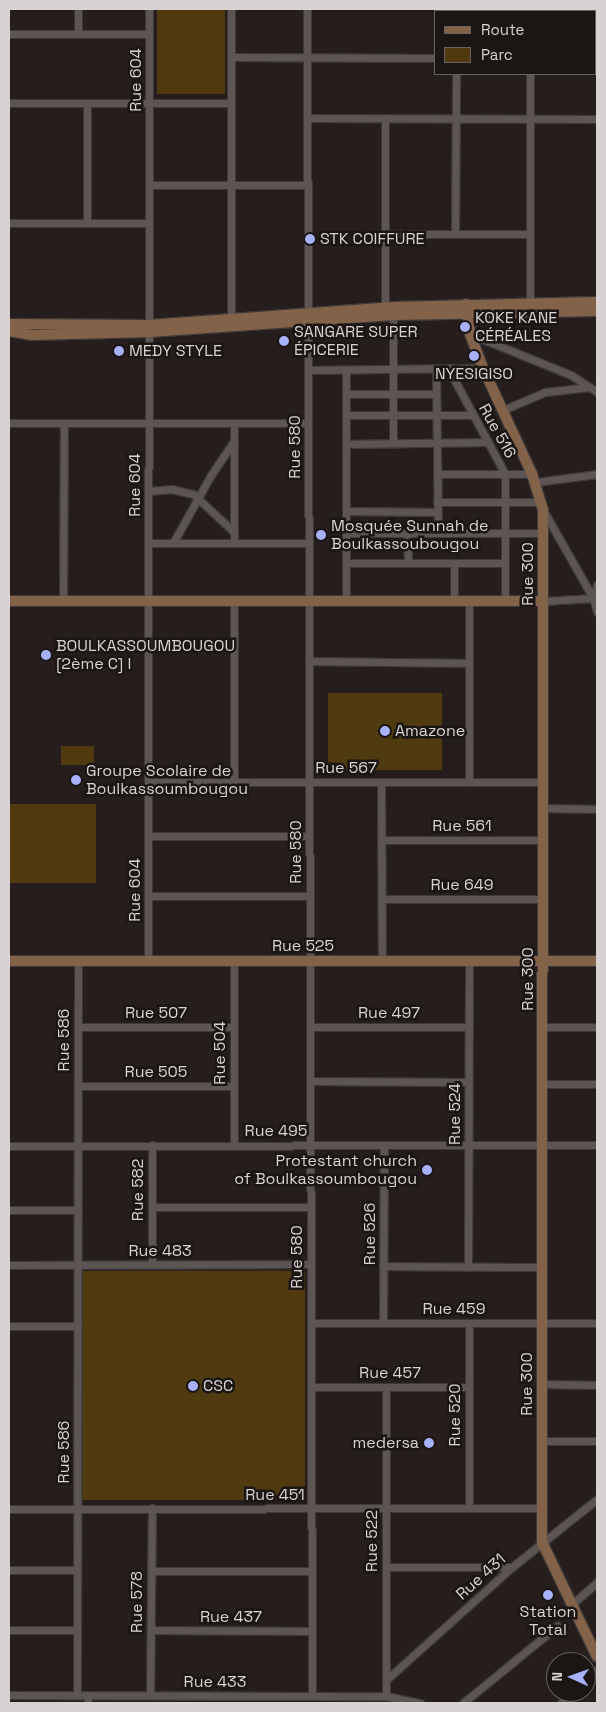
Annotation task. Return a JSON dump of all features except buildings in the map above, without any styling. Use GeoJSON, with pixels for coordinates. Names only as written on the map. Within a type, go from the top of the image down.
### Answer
{"type":"FeatureCollection","features":[{"type":"Feature","properties":{"kind":"street"},"geometry":{"type":"LineString","coordinates":[[78,9],[78,34]]}},
{"type":"Feature","properties":{"kind":"street","name":"Rue 604"},"geometry":{"type":"LineString","coordinates":[[148,961],[149,9]]}},
{"type":"Feature","properties":{"kind":"street"},"geometry":{"type":"LineString","coordinates":[[231,9],[231,322]]}},
{"type":"Feature","properties":{"kind":"street","name":"Rue 580"},"geometry":{"type":"LineString","coordinates":[[307,9],[312,1696]]}},
{"type":"Feature","properties":{"kind":"street"},"geometry":{"type":"LineString","coordinates":[[9,34],[149,34]]}},
{"type":"Feature","properties":{"kind":"street"},"geometry":{"type":"LineString","coordinates":[[231,58],[434,58]]}},
{"type":"Feature","properties":{"kind":"street"},"geometry":{"type":"LineString","coordinates":[[455,234],[456,75]]}},
{"type":"Feature","properties":{"kind":"street"},"geometry":{"type":"LineString","coordinates":[[530,75],[530,307]]}},
{"type":"Feature","properties":{"kind":"street"},"geometry":{"type":"LineString","coordinates":[[9,103],[231,103]]}},
{"type":"Feature","properties":{"kind":"street"},"geometry":{"type":"LineString","coordinates":[[87,103],[87,223]]}},
{"type":"Feature","properties":{"kind":"street"},"geometry":{"type":"LineString","coordinates":[[308,118],[597,118]]}},
{"type":"Feature","properties":{"kind":"street"},"geometry":{"type":"LineString","coordinates":[[385,118],[385,234],[393,370],[393,442]]}},
{"type":"Feature","properties":{"kind":"street"},"geometry":{"type":"LineString","coordinates":[[149,185],[308,185]]}},
{"type":"Feature","properties":{"kind":"street"},"geometry":{"type":"LineString","coordinates":[[9,223],[149,223]]}},
{"type":"Feature","properties":{"kind":"street"},"geometry":{"type":"LineString","coordinates":[[385,234],[530,234]]}},
{"type":"Feature","properties":{"kind":"street"},"geometry":{"type":"LineString","coordinates":[[9,331],[32,335],[389,311],[530,307],[597,302]]}},
{"type":"Feature","properties":{"kind":"street"},"geometry":{"type":"LineString","coordinates":[[530,307],[597,311]]}},
{"type":"Feature","properties":{"kind":"street","name":"Rue 300"},"geometry":{"type":"LineString","coordinates":[[466,308],[470,334],[483,368],[534,478],[542,506],[542,1542],[597,1657]]}},
{"type":"Feature","properties":{"kind":"street"},"geometry":{"type":"LineString","coordinates":[[9,324],[149,328]]}},
{"type":"Feature","properties":{"kind":"street"},"geometry":{"type":"LineString","coordinates":[[470,334],[571,374],[597,392]]}},
{"type":"Feature","properties":{"kind":"street","name":"Rue 516"},"geometry":{"type":"LineString","coordinates":[[448,368],[471,415],[505,474],[505,600]]}},
{"type":"Feature","properties":{"kind":"street"},"geometry":{"type":"LineString","coordinates":[[308,370],[483,368]]}},
{"type":"Feature","properties":{"kind":"street"},"geometry":{"type":"LineString","coordinates":[[436,369],[438,533]]}},
{"type":"Feature","properties":{"kind":"street"},"geometry":{"type":"LineString","coordinates":[[346,370],[346,601]]}},
{"type":"Feature","properties":{"kind":"street"},"geometry":{"type":"LineString","coordinates":[[502,410],[545,392],[590,387]]}},
{"type":"Feature","properties":{"kind":"street"},"geometry":{"type":"LineString","coordinates":[[346,394],[436,394]]}},
{"type":"Feature","properties":{"kind":"street"},"geometry":{"type":"LineString","coordinates":[[346,414],[471,415]]}},
{"type":"Feature","properties":{"kind":"street"},"geometry":{"type":"LineString","coordinates":[[9,423],[308,423]]}},
{"type":"Feature","properties":{"kind":"street"},"geometry":{"type":"LineString","coordinates":[[63,601],[64,423]]}},
{"type":"Feature","properties":{"kind":"street"},"geometry":{"type":"LineString","coordinates":[[234,423],[234,543]]}},
{"type":"Feature","properties":{"kind":"street"},"geometry":{"type":"LineString","coordinates":[[174,543],[198,498],[234,441]]}},
{"type":"Feature","properties":{"kind":"street"},"geometry":{"type":"LineString","coordinates":[[346,444],[487,442]]}},
{"type":"Feature","properties":{"kind":"street"},"geometry":{"type":"LineString","coordinates":[[437,474],[505,474],[534,478],[597,474]]}},
{"type":"Feature","properties":{"kind":"street"},"geometry":{"type":"LineString","coordinates":[[149,491],[184,490],[198,498],[234,532]]}},
{"type":"Feature","properties":{"kind":"street"},"geometry":{"type":"LineString","coordinates":[[437,502],[505,502],[542,506],[593,598],[597,611]]}},
{"type":"Feature","properties":{"kind":"street"},"geometry":{"type":"LineString","coordinates":[[346,511],[438,512]]}},
{"type":"Feature","properties":{"kind":"street"},"geometry":{"type":"LineString","coordinates":[[346,533],[543,533]]}},
{"type":"Feature","properties":{"kind":"street"},"geometry":{"type":"LineString","coordinates":[[407,533],[408,563]]}},
{"type":"Feature","properties":{"kind":"street"},"geometry":{"type":"LineString","coordinates":[[149,543],[309,543]]}},
{"type":"Feature","properties":{"kind":"street"},"geometry":{"type":"LineString","coordinates":[[346,563],[505,564]]}},
{"type":"Feature","properties":{"kind":"street"},"geometry":{"type":"LineString","coordinates":[[454,563],[454,601]]}},
{"type":"Feature","properties":{"kind":"street"},"geometry":{"type":"LineString","coordinates":[[593,598],[597,585]]}},
{"type":"Feature","properties":{"kind":"street"},"geometry":{"type":"LineString","coordinates":[[9,601],[470,601],[593,598]]}},
{"type":"Feature","properties":{"kind":"street"},"geometry":{"type":"LineString","coordinates":[[234,601],[234,782]]}},
{"type":"Feature","properties":{"kind":"street"},"geometry":{"type":"LineString","coordinates":[[469,782],[470,601]]}},
{"type":"Feature","properties":{"kind":"street"},"geometry":{"type":"LineString","coordinates":[[309,661],[469,663]]}},
{"type":"Feature","properties":{"kind":"street","name":"Rue 567"},"geometry":{"type":"LineString","coordinates":[[148,782],[543,782]]}},
{"type":"Feature","properties":{"kind":"street"},"geometry":{"type":"LineString","coordinates":[[381,782],[382,961]]}},
{"type":"Feature","properties":{"kind":"street"},"geometry":{"type":"LineString","coordinates":[[543,808],[597,809]]}},
{"type":"Feature","properties":{"kind":"street"},"geometry":{"type":"LineString","coordinates":[[148,836],[309,836]]}},
{"type":"Feature","properties":{"kind":"street","name":"Rue 561"},"geometry":{"type":"LineString","coordinates":[[381,840],[543,840]]}},
{"type":"Feature","properties":{"kind":"street"},"geometry":{"type":"LineString","coordinates":[[148,896],[310,896]]}},
{"type":"Feature","properties":{"kind":"street","name":"Rue 649"},"geometry":{"type":"LineString","coordinates":[[382,899],[543,899]]}},
{"type":"Feature","properties":{"kind":"street","name":"Rue 525"},"geometry":{"type":"LineString","coordinates":[[9,961],[597,961]]}},
{"type":"Feature","properties":{"kind":"street","name":"Rue 586"},"geometry":{"type":"LineString","coordinates":[[77,1695],[78,961]]}},
{"type":"Feature","properties":{"kind":"street","name":"Rue 504"},"geometry":{"type":"LineString","coordinates":[[234,961],[234,1145]]}},
{"type":"Feature","properties":{"kind":"street","name":"Rue 524"},"geometry":{"type":"LineString","coordinates":[[468,1266],[469,961]]}},
{"type":"Feature","properties":{"kind":"street","name":"Rue 497"},"geometry":{"type":"LineString","coordinates":[[310,1026],[468,1027]]}},
{"type":"Feature","properties":{"kind":"street","name":"Rue 507"},"geometry":{"type":"LineString","coordinates":[[78,1027],[234,1027]]}},
{"type":"Feature","properties":{"kind":"street"},"geometry":{"type":"LineString","coordinates":[[543,1027],[597,1027]]}},
{"type":"Feature","properties":{"kind":"street"},"geometry":{"type":"LineString","coordinates":[[310,1081],[468,1082]]}},
{"type":"Feature","properties":{"kind":"street"},"geometry":{"type":"LineString","coordinates":[[542,1084],[597,1084]]}},
{"type":"Feature","properties":{"kind":"street","name":"Rue 505"},"geometry":{"type":"LineString","coordinates":[[78,1086],[234,1086]]}},
{"type":"Feature","properties":{"kind":"street","name":"Rue 526"},"geometry":{"type":"LineString","coordinates":[[383,1323],[384,1145]]}},
{"type":"Feature","properties":{"kind":"street","name":"Rue 495"},"geometry":{"type":"LineString","coordinates":[[9,1146],[597,1145]]}},
{"type":"Feature","properties":{"kind":"street","name":"Rue 582"},"geometry":{"type":"LineString","coordinates":[[152,1146],[152,1265]]}},
{"type":"Feature","properties":{"kind":"street"},"geometry":{"type":"LineString","coordinates":[[152,1207],[310,1207]]}},
{"type":"Feature","properties":{"kind":"street"},"geometry":{"type":"LineString","coordinates":[[9,1210],[78,1210]]}},
{"type":"Feature","properties":{"kind":"street","name":"Rue 483"},"geometry":{"type":"LineString","coordinates":[[9,1265],[310,1264]]}},
{"type":"Feature","properties":{"kind":"street"},"geometry":{"type":"LineString","coordinates":[[384,1266],[542,1266]]}},
{"type":"Feature","properties":{"kind":"street","name":"Rue 459"},"geometry":{"type":"LineString","coordinates":[[311,1322],[597,1323]]}},
{"type":"Feature","properties":{"kind":"street","name":"Rue 520"},"geometry":{"type":"LineString","coordinates":[[469,1323],[469,1508]]}},
{"type":"Feature","properties":{"kind":"street"},"geometry":{"type":"LineString","coordinates":[[9,1326],[78,1326]]}},
{"type":"Feature","properties":{"kind":"street"},"geometry":{"type":"LineString","coordinates":[[542,1384],[597,1384]]}},
{"type":"Feature","properties":{"kind":"street","name":"Rue 457"},"geometry":{"type":"LineString","coordinates":[[311,1387],[469,1387]]}},
{"type":"Feature","properties":{"kind":"street","name":"Rue 522"},"geometry":{"type":"LineString","coordinates":[[386,1387],[386,1696]]}},
{"type":"Feature","properties":{"kind":"street"},"geometry":{"type":"LineString","coordinates":[[542,1442],[597,1442]]}},
{"type":"Feature","properties":{"kind":"street","name":"Rue 431"},"geometry":{"type":"LineString","coordinates":[[386,1680],[512,1567],[597,1499]]}},
{"type":"Feature","properties":{"kind":"street","name":"Rue 578"},"geometry":{"type":"LineString","coordinates":[[148,1698],[151,1630],[152,1508]]}},
{"type":"Feature","properties":{"kind":"street","name":"Rue 451"},"geometry":{"type":"LineString","coordinates":[[9,1509],[542,1508]]}},
{"type":"Feature","properties":{"kind":"street"},"geometry":{"type":"LineString","coordinates":[[386,1567],[512,1567]]}},
{"type":"Feature","properties":{"kind":"street"},"geometry":{"type":"LineString","coordinates":[[9,1570],[78,1570]]}},
{"type":"Feature","properties":{"kind":"street"},"geometry":{"type":"LineString","coordinates":[[151,1571],[311,1571]]}},
{"type":"Feature","properties":{"kind":"street"},"geometry":{"type":"LineString","coordinates":[[572,1604],[597,1582]]}},
{"type":"Feature","properties":{"kind":"street"},"geometry":{"type":"LineString","coordinates":[[463,1703],[557,1626]]}},
{"type":"Feature","properties":{"kind":"street"},"geometry":{"type":"LineString","coordinates":[[9,1630],[77,1630]]}},
{"type":"Feature","properties":{"kind":"street","name":"Rue 437"},"geometry":{"type":"LineString","coordinates":[[151,1630],[312,1630]]}},
{"type":"Feature","properties":{"kind":"street","name":"Rue 433"},"geometry":{"type":"LineString","coordinates":[[9,1695],[77,1695],[88,1699],[386,1696],[415,1703]]}},
{"type":"Feature","properties":{"kind":"street"},"geometry":{"type":"LineString","coordinates":[[342,1703],[346,1696]]}},
{"type":"Feature","properties":{"kind":"green space"},"geometry":{"type":"Polygon","coordinates":[[[157,9],[225,9],[225,94],[157,94],[157,9]]]}},
{"type":"Feature","properties":{"kind":"green space","name":"Amazone"},"geometry":{"type":"Polygon","coordinates":[[[328,693],[442,693],[442,770],[328,770],[328,693]]]}},
{"type":"Feature","properties":{"kind":"green space"},"geometry":{"type":"Polygon","coordinates":[[[61,746],[94,746],[94,765],[61,765],[61,746]]]}},
{"type":"Feature","properties":{"kind":"green space"},"geometry":{"type":"Polygon","coordinates":[[[9,804],[96,804],[96,883],[9,883],[9,804]]]}},
{"type":"Feature","properties":{"kind":"green space","name":"CSC"},"geometry":{"type":"Polygon","coordinates":[[[81,1271],[305,1271],[305,1500],[81,1500],[81,1271]]]}},
{"type":"Feature","properties":{"kind":"place","name":"STK COIFFURE"},"geometry":{"type":"Point","coordinates":[310,239]}},
{"type":"Feature","properties":{"kind":"place","name":"KOKE KANE CÉRÉALES"},"geometry":{"type":"Point","coordinates":[465,327]}},
{"type":"Feature","properties":{"kind":"place","name":"SANGARE SUPER ÉPICERIE"},"geometry":{"type":"Point","coordinates":[284,341]}},
{"type":"Feature","properties":{"kind":"place","name":"MEDY STYLE"},"geometry":{"type":"Point","coordinates":[119,351]}},
{"type":"Feature","properties":{"kind":"place","name":"NYESIGISO"},"geometry":{"type":"Point","coordinates":[474,356]}},
{"type":"Feature","properties":{"kind":"place","name":"Mosquée Sunnah de Boulkassoubougou"},"geometry":{"type":"Point","coordinates":[321,535]}},
{"type":"Feature","properties":{"kind":"place","name":"BOULKASSOUMBOUGOU [2ème C] I"},"geometry":{"type":"Point","coordinates":[46,655]}},
{"type":"Feature","properties":{"kind":"place","name":"Amazone"},"geometry":{"type":"Point","coordinates":[385,731]}},
{"type":"Feature","properties":{"kind":"place","name":"Groupe Scolaire de Boulkassoumbougou"},"geometry":{"type":"Point","coordinates":[76,780]}},
{"type":"Feature","properties":{"kind":"place","name":"Protestant church of Boulkassoumbougou"},"geometry":{"type":"Point","coordinates":[427,1170]}},
{"type":"Feature","properties":{"kind":"place","name":"CSC"},"geometry":{"type":"Point","coordinates":[193,1386]}},
{"type":"Feature","properties":{"kind":"place","name":"medersa"},"geometry":{"type":"Point","coordinates":[429,1443]}},
{"type":"Feature","properties":{"kind":"place","name":"Station Total"},"geometry":{"type":"Point","coordinates":[548,1595]}}]}
